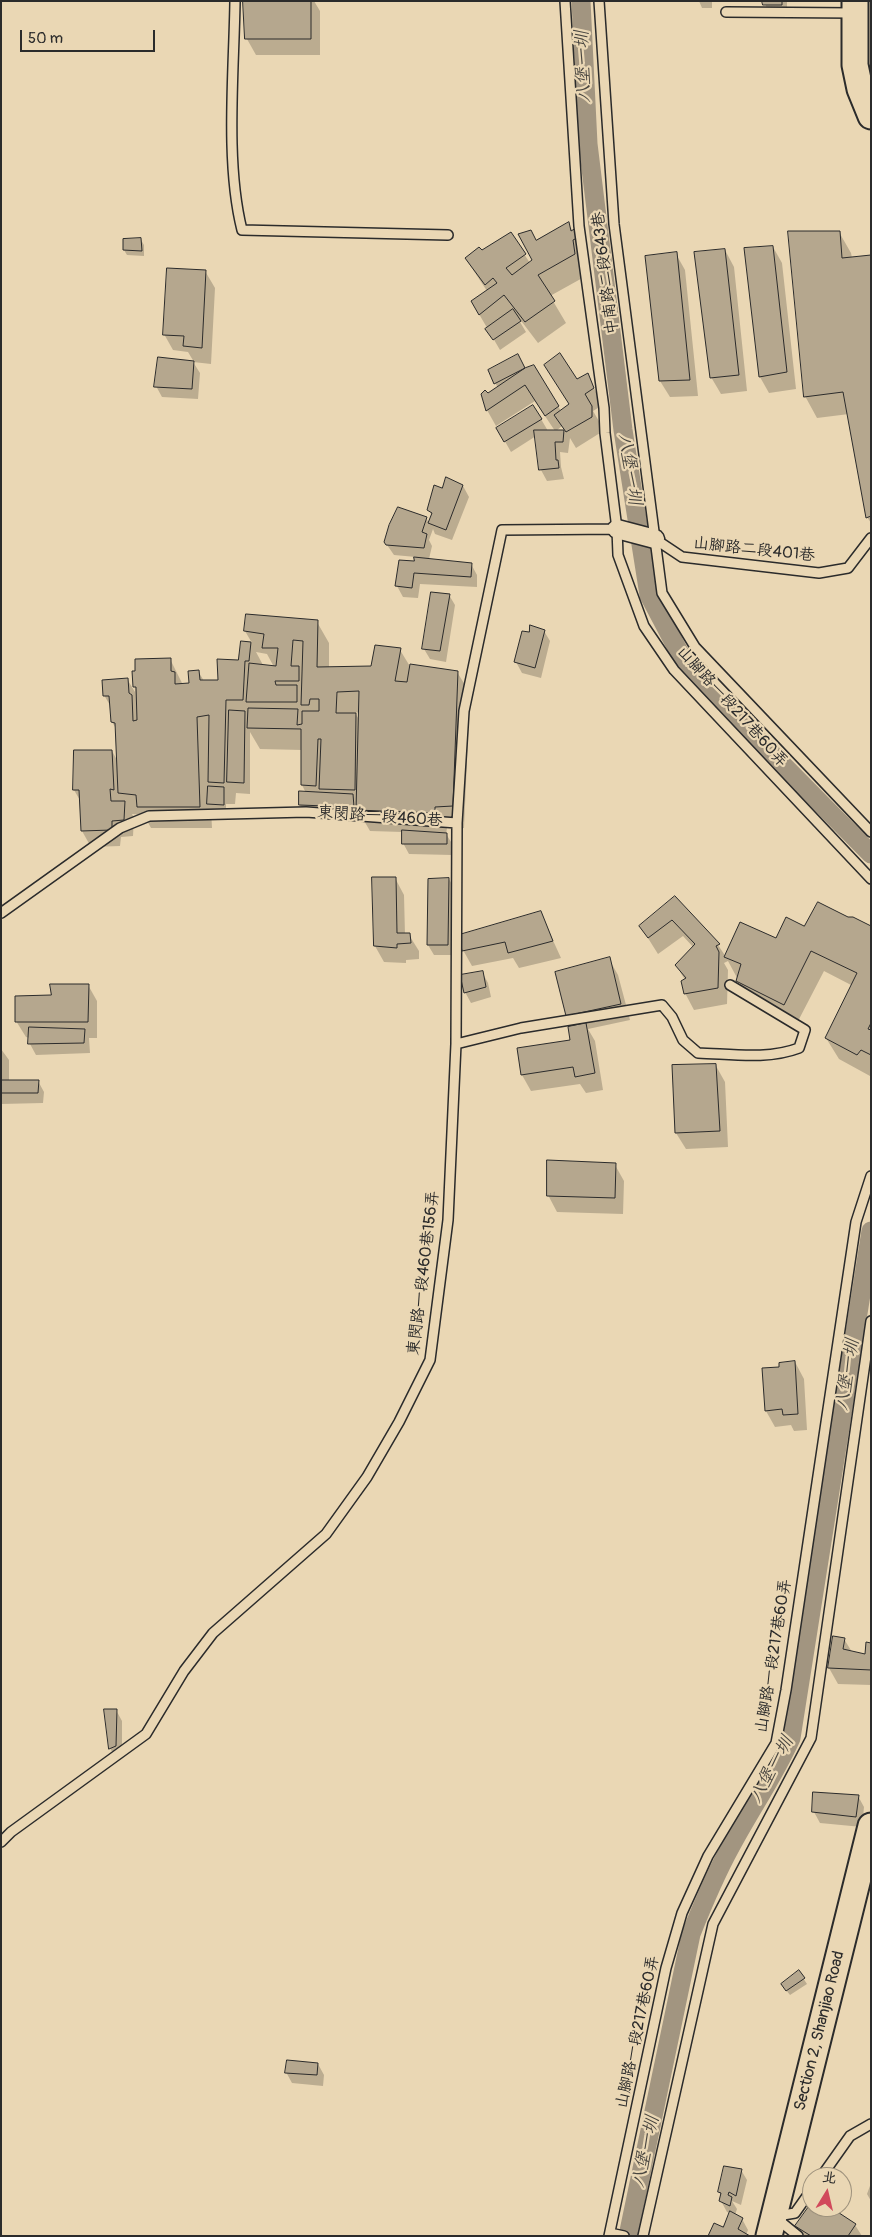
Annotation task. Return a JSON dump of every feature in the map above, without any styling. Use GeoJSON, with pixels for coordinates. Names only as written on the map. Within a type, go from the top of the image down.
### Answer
{"type":"FeatureCollection","features":[{"type":"Feature","properties":{"kind":"main road"},"geometry":{"type":"LineString","coordinates":[[855,7],[855,65],[860,89],[871,116]]}},
{"type":"Feature","properties":{"kind":"main road","name":"Section 2, Shanjiao Road"},"geometry":{"type":"LineString","coordinates":[[771,2226],[871,1826]]}},
{"type":"Feature","properties":{"kind":"street","name":"東閔路一段460巷"},"geometry":{"type":"LineString","coordinates":[[617,529],[655,539]]}},
{"type":"Feature","properties":{"kind":"lane"},"geometry":{"type":"LineString","coordinates":[[235,1],[232,142],[236,206],[242,230],[448,235]]}},
{"type":"Feature","properties":{"kind":"lane","name":"山腳路一段217巷60弄"},"geometry":{"type":"LineString","coordinates":[[565,1],[579,226],[604,408],[618,555],[644,626],[674,670],[871,879]]}},
{"type":"Feature","properties":{"kind":"lane","name":"中南路二段643巷"},"geometry":{"type":"LineString","coordinates":[[599,1],[614,224],[662,593],[695,647],[871,832]]}},
{"type":"Feature","properties":{"kind":"lane"},"geometry":{"type":"LineString","coordinates":[[726,12],[855,7]]}},
{"type":"Feature","properties":{"kind":"lane","name":"東閔路一段460巷"},"geometry":{"type":"LineString","coordinates":[[1,913],[120,828],[150,816],[306,812],[457,823],[464,711],[502,530],[617,529]]}},
{"type":"Feature","properties":{"kind":"lane","name":"山腳路二段401巷"},"geometry":{"type":"LineString","coordinates":[[655,539],[682,557],[819,573],[848,568],[871,538]]}},
{"type":"Feature","properties":{"kind":"lane","name":"東閔路一段460巷156弄"},"geometry":{"type":"LineString","coordinates":[[1,1842],[11,1832],[146,1734],[184,1671],[214,1633],[326,1534],[367,1477],[399,1422],[430,1360],[448,1220],[456,1044],[457,823]]}},
{"type":"Feature","properties":{"kind":"lane"},"geometry":{"type":"LineString","coordinates":[[456,1044],[521,1028],[662,1005],[672,1017],[683,1040],[698,1053],[767,1055],[787,1053],[799,1048],[805,1030],[730,985]]}},
{"type":"Feature","properties":{"kind":"lane","name":"山腳路一段217巷60弄"},"geometry":{"type":"LineString","coordinates":[[610,2234],[666,1968],[682,1914],[708,1856],[776,1743],[786,1690],[856,1222],[871,1176]]}},
{"type":"Feature","properties":{"kind":"lane"},"geometry":{"type":"LineString","coordinates":[[643,2236],[713,1924],[811,1738],[871,1322]]}},
{"type":"Feature","properties":{"kind":"lane"},"geometry":{"type":"LineString","coordinates":[[828,2167],[850,2136],[871,2124]]}},
{"type":"Feature","properties":{"kind":"lane"},"geometry":{"type":"LineString","coordinates":[[771,2226],[794,2213],[802,2202]]}},
{"type":"Feature","properties":{"kind":"lane"},"geometry":{"type":"LineString","coordinates":[[771,2226],[798,2236]]}},
{"type":"Feature","properties":{"kind":"lane"},"geometry":{"type":"LineString","coordinates":[[610,2234],[624,2236]]}},
{"type":"Feature","properties":{"kind":"building"},"geometry":{"type":"Polygon","coordinates":[[[243,1],[311,1],[311,39],[245,39],[243,1]]]}},
{"type":"Feature","properties":{"kind":"building"},"geometry":{"type":"Polygon","coordinates":[[[762,1],[782,1],[782,5],[763,5],[762,1]]]}},
{"type":"Feature","properties":{"kind":"building"},"geometry":{"type":"Polygon","coordinates":[[[569,222],[571,231],[576,228],[577,238],[573,240],[575,254],[538,275],[555,301],[525,322],[504,295],[479,315],[471,301],[497,283],[493,278],[485,285],[465,258],[479,247],[482,250],[511,232],[526,254],[506,268],[512,275],[532,260],[518,234],[531,230],[536,240],[569,222]]]}},
{"type":"Feature","properties":{"kind":"building"},"geometry":{"type":"Polygon","coordinates":[[[788,231],[840,231],[842,258],[871,255],[871,516],[866,518],[843,392],[804,397],[788,231]]]}},
{"type":"Feature","properties":{"kind":"building"},"geometry":{"type":"Polygon","coordinates":[[[141,238],[142,251],[123,250],[123,239],[141,238]]]}},
{"type":"Feature","properties":{"kind":"building"},"geometry":{"type":"Polygon","coordinates":[[[773,246],[787,372],[759,377],[744,248],[773,246]]]}},
{"type":"Feature","properties":{"kind":"building"},"geometry":{"type":"Polygon","coordinates":[[[725,249],[739,375],[710,378],[694,252],[725,249]]]}},
{"type":"Feature","properties":{"kind":"building"},"geometry":{"type":"Polygon","coordinates":[[[677,252],[690,380],[659,381],[645,256],[677,252]]]}},
{"type":"Feature","properties":{"kind":"building"},"geometry":{"type":"Polygon","coordinates":[[[167,268],[206,270],[202,348],[183,346],[184,336],[163,335],[167,268]]]}},
{"type":"Feature","properties":{"kind":"building"},"geometry":{"type":"Polygon","coordinates":[[[513,309],[521,321],[493,340],[485,329],[513,309]]]}},
{"type":"Feature","properties":{"kind":"building"},"geometry":{"type":"Polygon","coordinates":[[[560,353],[577,379],[588,373],[594,388],[585,394],[592,406],[592,417],[566,432],[554,415],[569,404],[544,365],[560,353]]]}},
{"type":"Feature","properties":{"kind":"building"},"geometry":{"type":"Polygon","coordinates":[[[518,354],[525,368],[494,384],[488,370],[518,354]]]}},
{"type":"Feature","properties":{"kind":"building"},"geometry":{"type":"Polygon","coordinates":[[[158,357],[194,361],[192,389],[154,387],[158,357]]]}},
{"type":"Feature","properties":{"kind":"building"},"geometry":{"type":"Polygon","coordinates":[[[534,365],[559,406],[545,416],[525,385],[486,411],[481,394],[485,390],[488,393],[525,368],[534,365]]]}},
{"type":"Feature","properties":{"kind":"building"},"geometry":{"type":"Polygon","coordinates":[[[533,405],[542,419],[504,442],[496,428],[533,405]]]}},
{"type":"Feature","properties":{"kind":"building"},"geometry":{"type":"Polygon","coordinates":[[[534,430],[564,430],[563,442],[555,442],[556,460],[558,460],[559,468],[539,470],[534,430]]]}},
{"type":"Feature","properties":{"kind":"building"},"geometry":{"type":"Polygon","coordinates":[[[446,477],[463,485],[446,530],[428,523],[432,513],[427,510],[434,485],[442,488],[446,477]]]}},
{"type":"Feature","properties":{"kind":"building"},"geometry":{"type":"Polygon","coordinates":[[[398,507],[427,517],[422,532],[427,534],[424,548],[386,545],[384,542],[389,525],[398,507]]]}},
{"type":"Feature","properties":{"kind":"building"},"geometry":{"type":"Polygon","coordinates":[[[414,557],[472,563],[471,577],[414,573],[412,588],[395,586],[399,560],[414,561],[414,557]]]}},
{"type":"Feature","properties":{"kind":"building"},"geometry":{"type":"Polygon","coordinates":[[[431,592],[450,594],[440,651],[422,649],[431,592]]]}},
{"type":"Feature","properties":{"kind":"building"},"geometry":{"type":"Polygon","coordinates":[[[246,614],[318,620],[317,667],[371,666],[375,645],[401,648],[395,681],[407,682],[410,664],[458,671],[453,806],[435,807],[435,813],[356,810],[359,691],[337,692],[336,713],[356,713],[355,790],[319,789],[321,739],[318,739],[316,786],[301,785],[301,729],[247,728],[248,708],[298,709],[297,725],[302,724],[302,711],[319,711],[319,699],[310,699],[309,705],[301,705],[303,641],[293,640],[291,666],[299,666],[299,681],[275,681],[276,685],[297,685],[297,702],[246,702],[249,663],[276,666],[278,648],[262,648],[264,634],[244,631],[246,614]]]}},
{"type":"Feature","properties":{"kind":"building"},"geometry":{"type":"Polygon","coordinates":[[[530,625],[545,630],[535,668],[514,662],[522,631],[529,632],[530,625]]]}},
{"type":"Feature","properties":{"kind":"building"},"geometry":{"type":"Polygon","coordinates":[[[241,641],[251,642],[249,661],[245,661],[243,700],[226,700],[224,783],[208,782],[209,715],[197,717],[200,807],[137,807],[136,795],[118,793],[115,723],[111,722],[109,696],[103,696],[102,680],[128,678],[129,693],[132,695],[133,721],[137,720],[136,687],[133,687],[132,671],[135,671],[135,659],[171,658],[171,671],[175,672],[175,684],[189,683],[188,671],[199,670],[200,680],[218,680],[217,659],[238,660],[241,641]]]}},
{"type":"Feature","properties":{"kind":"building"},"geometry":{"type":"Polygon","coordinates":[[[229,710],[245,711],[244,783],[227,782],[229,710]]]}},
{"type":"Feature","properties":{"kind":"building"},"geometry":{"type":"Polygon","coordinates":[[[74,750],[112,750],[114,790],[110,789],[111,801],[125,801],[124,820],[112,821],[112,830],[81,831],[79,790],[73,790],[74,750]]]}},
{"type":"Feature","properties":{"kind":"building"},"geometry":{"type":"Polygon","coordinates":[[[208,786],[224,787],[224,805],[207,804],[208,786]]]}},
{"type":"Feature","properties":{"kind":"building"},"geometry":{"type":"Polygon","coordinates":[[[299,791],[353,794],[354,807],[299,805],[299,791]]]}},
{"type":"Feature","properties":{"kind":"building"},"geometry":{"type":"Polygon","coordinates":[[[402,830],[447,833],[447,844],[402,844],[402,830]]]}},
{"type":"Feature","properties":{"kind":"building"},"geometry":{"type":"Polygon","coordinates":[[[372,877],[396,877],[397,933],[410,933],[411,943],[397,944],[397,948],[374,946],[372,877]]]}},
{"type":"Feature","properties":{"kind":"building"},"geometry":{"type":"Polygon","coordinates":[[[449,878],[448,945],[427,945],[428,879],[449,878]]]}},
{"type":"Feature","properties":{"kind":"building"},"geometry":{"type":"Polygon","coordinates":[[[675,896],[720,944],[716,946],[719,952],[718,988],[684,994],[681,981],[686,978],[675,965],[695,944],[672,920],[648,938],[639,926],[675,896]]]}},
{"type":"Feature","properties":{"kind":"building"},"geometry":{"type":"Polygon","coordinates":[[[818,902],[871,926],[871,1023],[868,1029],[871,1030],[871,1055],[861,1050],[857,1055],[825,1038],[857,973],[811,951],[784,1005],[736,981],[741,964],[724,957],[740,922],[776,938],[786,917],[804,926],[818,902]]]}},
{"type":"Feature","properties":{"kind":"building"},"geometry":{"type":"Polygon","coordinates":[[[541,911],[553,941],[508,953],[505,942],[462,951],[459,935],[541,911]]]}},
{"type":"Feature","properties":{"kind":"building"},"geometry":{"type":"Polygon","coordinates":[[[610,957],[621,1004],[566,1016],[555,972],[610,957]]]}},
{"type":"Feature","properties":{"kind":"building"},"geometry":{"type":"Polygon","coordinates":[[[483,971],[486,987],[464,993],[460,975],[483,971]]]}},
{"type":"Feature","properties":{"kind":"building"},"geometry":{"type":"Polygon","coordinates":[[[50,984],[89,984],[88,1022],[15,1022],[15,996],[51,995],[50,984]]]}},
{"type":"Feature","properties":{"kind":"building"},"geometry":{"type":"Polygon","coordinates":[[[586,1023],[595,1073],[575,1077],[573,1067],[521,1075],[517,1048],[570,1040],[568,1027],[586,1023]]]}},
{"type":"Feature","properties":{"kind":"building"},"geometry":{"type":"Polygon","coordinates":[[[29,1027],[85,1029],[84,1043],[28,1044],[29,1027]]]}},
{"type":"Feature","properties":{"kind":"building"},"geometry":{"type":"Polygon","coordinates":[[[716,1064],[720,1131],[675,1133],[672,1065],[716,1064]]]}},
{"type":"Feature","properties":{"kind":"building"},"geometry":{"type":"Polygon","coordinates":[[[1,1080],[39,1080],[38,1093],[1,1093],[1,1080]]]}},
{"type":"Feature","properties":{"kind":"building"},"geometry":{"type":"Polygon","coordinates":[[[547,1160],[616,1163],[615,1198],[547,1196],[547,1160]]]}},
{"type":"Feature","properties":{"kind":"building"},"geometry":{"type":"Polygon","coordinates":[[[795,1361],[798,1414],[783,1415],[782,1409],[765,1411],[762,1368],[779,1367],[779,1363],[795,1361]]]}},
{"type":"Feature","properties":{"kind":"building"},"geometry":{"type":"Polygon","coordinates":[[[833,1636],[845,1638],[843,1649],[865,1654],[866,1642],[871,1643],[871,1670],[828,1668],[833,1636]]]}},
{"type":"Feature","properties":{"kind":"building"},"geometry":{"type":"Polygon","coordinates":[[[104,1709],[117,1709],[116,1746],[109,1749],[104,1709]]]}},
{"type":"Feature","properties":{"kind":"building"},"geometry":{"type":"Polygon","coordinates":[[[813,1792],[859,1795],[856,1817],[812,1812],[813,1792]]]}},
{"type":"Feature","properties":{"kind":"building"},"geometry":{"type":"Polygon","coordinates":[[[799,1970],[805,1978],[786,1991],[781,1984],[799,1970]]]}},
{"type":"Feature","properties":{"kind":"building"},"geometry":{"type":"Polygon","coordinates":[[[287,2060],[318,2063],[317,2075],[285,2073],[287,2060]]]}},
{"type":"Feature","properties":{"kind":"building"},"geometry":{"type":"Polygon","coordinates":[[[724,2166],[742,2169],[736,2196],[729,2192],[728,2195],[732,2197],[730,2206],[719,2201],[721,2193],[718,2192],[724,2166]]]}},
{"type":"Feature","properties":{"kind":"building"},"geometry":{"type":"Polygon","coordinates":[[[730,2211],[743,2218],[738,2229],[750,2236],[708,2236],[714,2223],[723,2227],[730,2211]]]}},
{"type":"Feature","properties":{"kind":"building"},"geometry":{"type":"Polygon","coordinates":[[[802,2216],[845,2217],[856,2224],[848,2236],[811,2236],[795,2226],[802,2216]]]}},
{"type":"Feature","properties":{"kind":"waterway","name":"八堡一圳"},"geometry":{"type":"LineString","coordinates":[[581,1],[588,144],[623,430],[649,595],[688,669],[871,854]]}},
{"type":"Feature","properties":{"kind":"waterway","name":"八堡一圳"},"geometry":{"type":"LineString","coordinates":[[628,2236],[691,1934],[725,1857],[791,1738],[871,1231]]}}]}
